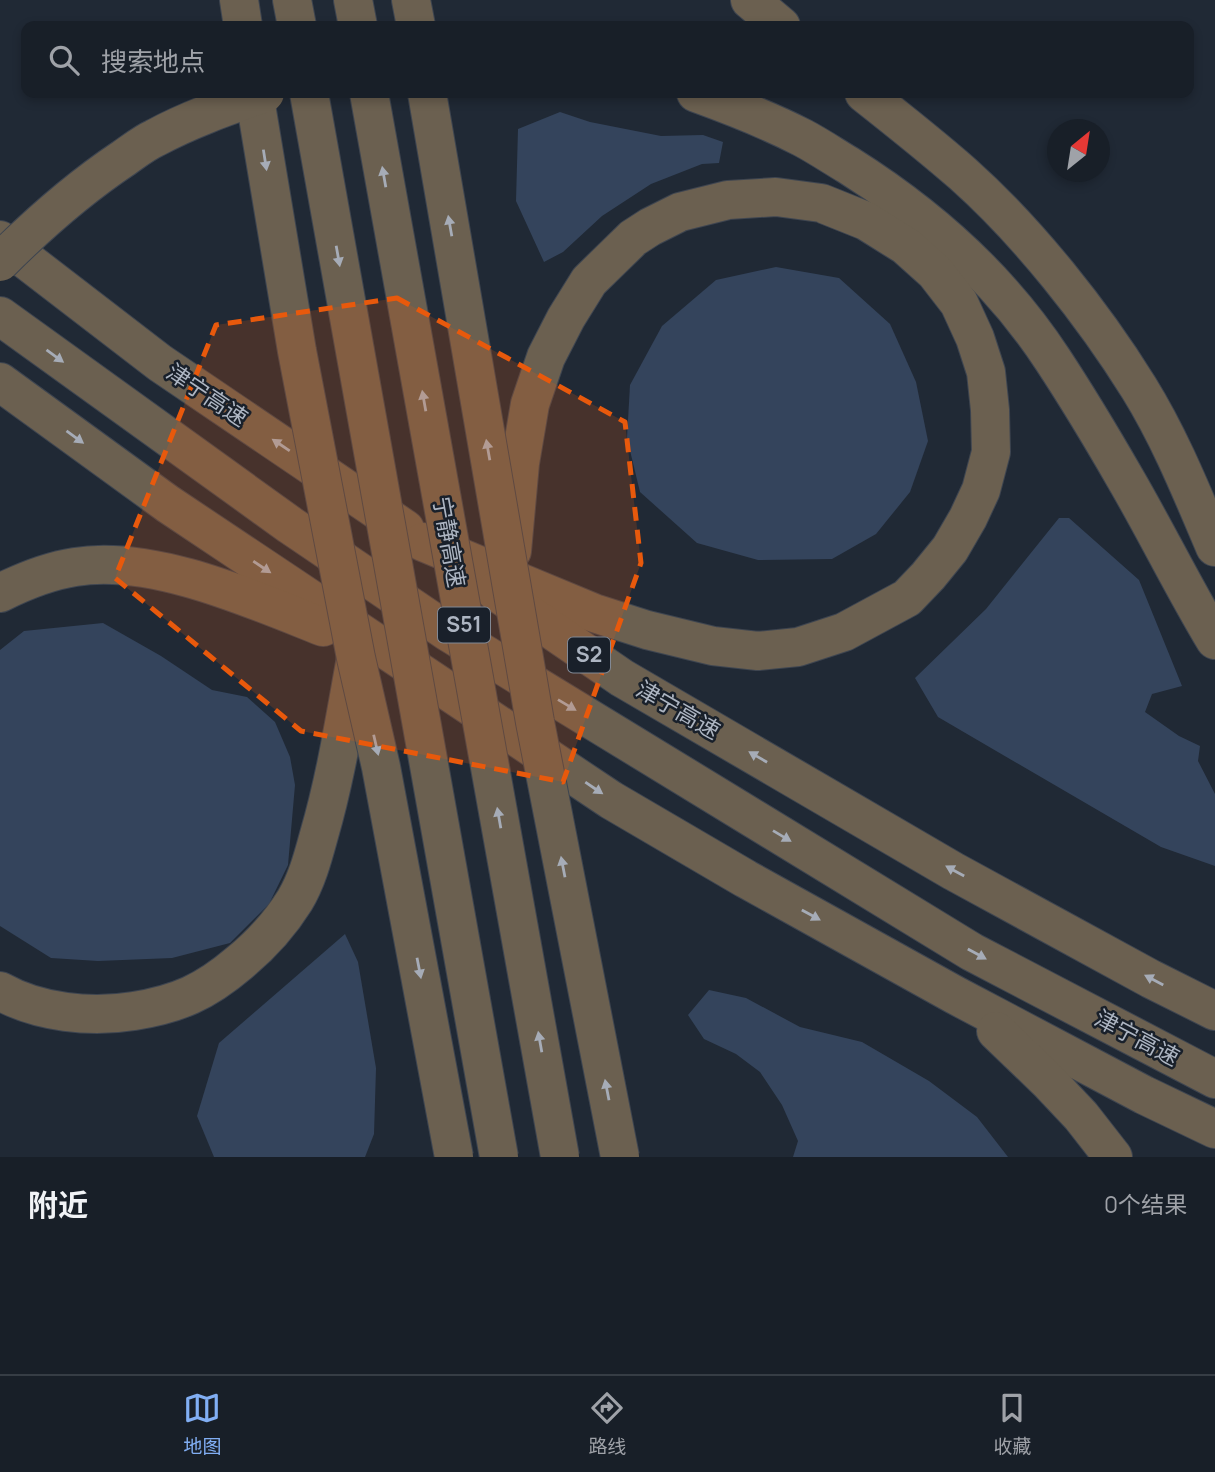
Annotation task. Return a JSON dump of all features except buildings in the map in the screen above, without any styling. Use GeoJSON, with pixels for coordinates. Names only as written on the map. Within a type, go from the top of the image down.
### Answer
{"type":"FeatureCollection","features":[{"type":"Feature","properties":{"kind":"highway"},"geometry":{"type":"LineString","coordinates":[[239,0],[242,21]]}},
{"type":"Feature","properties":{"kind":"highway"},"geometry":{"type":"LineString","coordinates":[[292,0],[296,21]]}},
{"type":"Feature","properties":{"kind":"highway"},"geometry":{"type":"LineString","coordinates":[[353,0],[357,21]]}},
{"type":"Feature","properties":{"kind":"highway"},"geometry":{"type":"LineString","coordinates":[[411,0],[415,21]]}},
{"type":"Feature","properties":{"kind":"highway"},"geometry":{"type":"LineString","coordinates":[[750,0],[775,21]]}},
{"type":"Feature","properties":{"kind":"highway"},"geometry":{"type":"LineString","coordinates":[[0,262],[60,206],[103,172],[154,138],[216,110],[251,98]]}},
{"type":"Feature","properties":{"kind":"highway"},"geometry":{"type":"LineString","coordinates":[[255,98],[297,351],[374,656],[382,767],[454,1157]]}},
{"type":"Feature","properties":{"kind":"highway","name":"S51"},"geometry":{"type":"LineString","coordinates":[[310,98],[499,1157]]}},
{"type":"Feature","properties":{"kind":"highway","name":"宁静高速"},"geometry":{"type":"LineString","coordinates":[[370,98],[560,1157]]}},
{"type":"Feature","properties":{"kind":"highway"},"geometry":{"type":"LineString","coordinates":[[428,98],[535,722],[620,1157]]}},
{"type":"Feature","properties":{"kind":"highway"},"geometry":{"type":"LineString","coordinates":[[711,98],[743,109],[805,139],[868,178],[922,217],[965,254],[996,287],[1024,319],[1053,360],[1125,478],[1215,640]]}},
{"type":"Feature","properties":{"kind":"highway"},"geometry":{"type":"LineString","coordinates":[[870,98],[964,175],[1002,212],[1039,252],[1079,303],[1140,389],[1194,495],[1215,547]]}},
{"type":"Feature","properties":{"kind":"highway"},"geometry":{"type":"LineString","coordinates":[[423,542],[594,613],[713,646],[758,650],[798,648],[844,632],[907,598],[950,549],[981,490],[991,452],[986,372],[975,338],[959,303],[935,272],[905,246],[866,221],[821,203],[776,197],[728,200],[680,212],[650,227],[633,239],[589,281],[546,357],[530,404],[520,463],[509,574]]}},
{"type":"Feature","properties":{"kind":"highway","name":"津宁高速"},"geometry":{"type":"LineString","coordinates":[[0,240],[160,363],[634,685],[953,871],[1215,1012]]}},
{"type":"Feature","properties":{"kind":"highway","name":"津宁高速"},"geometry":{"type":"LineString","coordinates":[[0,316],[290,525],[448,632],[972,952],[1215,1079]]}},
{"type":"Feature","properties":{"kind":"highway"},"geometry":{"type":"LineString","coordinates":[[0,382],[374,656],[746,879],[955,995],[1144,1095],[1215,1129]]}},
{"type":"Feature","properties":{"kind":"highway"},"geometry":{"type":"LineString","coordinates":[[0,593],[24,581],[75,567],[99,565],[165,572],[255,600],[374,656]]}},
{"type":"Feature","properties":{"kind":"highway"},"geometry":{"type":"LineString","coordinates":[[0,991],[10,997],[51,1009],[90,1015],[130,1012],[163,1006],[193,995],[224,976],[250,954],[275,929],[296,897],[310,866],[336,767],[374,656]]}},
{"type":"Feature","properties":{"kind":"highway"},"geometry":{"type":"LineString","coordinates":[[955,995],[1048,1081],[1081,1116],[1113,1157]]}},
{"type":"Feature","properties":{"kind":"highlighted area"},"geometry":{"type":"Polygon","coordinates":[[[397,298],[625,422],[641,563],[563,782],[301,731],[115,578],[216,325],[397,298]]]}},
{"type":"Feature","properties":{"kind":"water"},"geometry":{"type":"Polygon","coordinates":[[[560,112],[590,122],[661,136],[703,135],[723,142],[719,163],[702,164],[651,184],[602,216],[563,252],[544,262],[516,201],[518,129],[560,112]]]}},
{"type":"Feature","properties":{"kind":"water"},"geometry":{"type":"Polygon","coordinates":[[[776,267],[839,278],[890,324],[916,382],[928,441],[910,492],[876,534],[832,559],[758,560],[697,543],[640,492],[627,438],[630,385],[662,326],[716,280],[776,267]]]}},
{"type":"Feature","properties":{"kind":"water"},"geometry":{"type":"Polygon","coordinates":[[[1059,518],[1069,518],[1139,580],[1182,686],[1152,694],[1145,712],[1179,736],[1200,746],[1198,761],[1215,794],[1215,866],[1161,847],[938,717],[915,678],[986,609],[1059,518]]]}},
{"type":"Feature","properties":{"kind":"water"},"geometry":{"type":"Polygon","coordinates":[[[103,623],[161,656],[212,690],[247,697],[275,722],[290,757],[295,785],[288,865],[269,904],[230,943],[172,958],[98,961],[51,958],[0,926],[0,650],[24,631],[103,623]]]}},
{"type":"Feature","properties":{"kind":"water"},"geometry":{"type":"Polygon","coordinates":[[[345,934],[358,962],[376,1068],[374,1134],[365,1157],[214,1157],[197,1116],[219,1043],[345,934]]]}},
{"type":"Feature","properties":{"kind":"water"},"geometry":{"type":"Polygon","coordinates":[[[709,990],[746,998],[800,1027],[862,1042],[929,1081],[977,1117],[1008,1157],[793,1157],[798,1141],[782,1105],[760,1072],[736,1054],[704,1039],[688,1015],[709,990]]]}}]}
